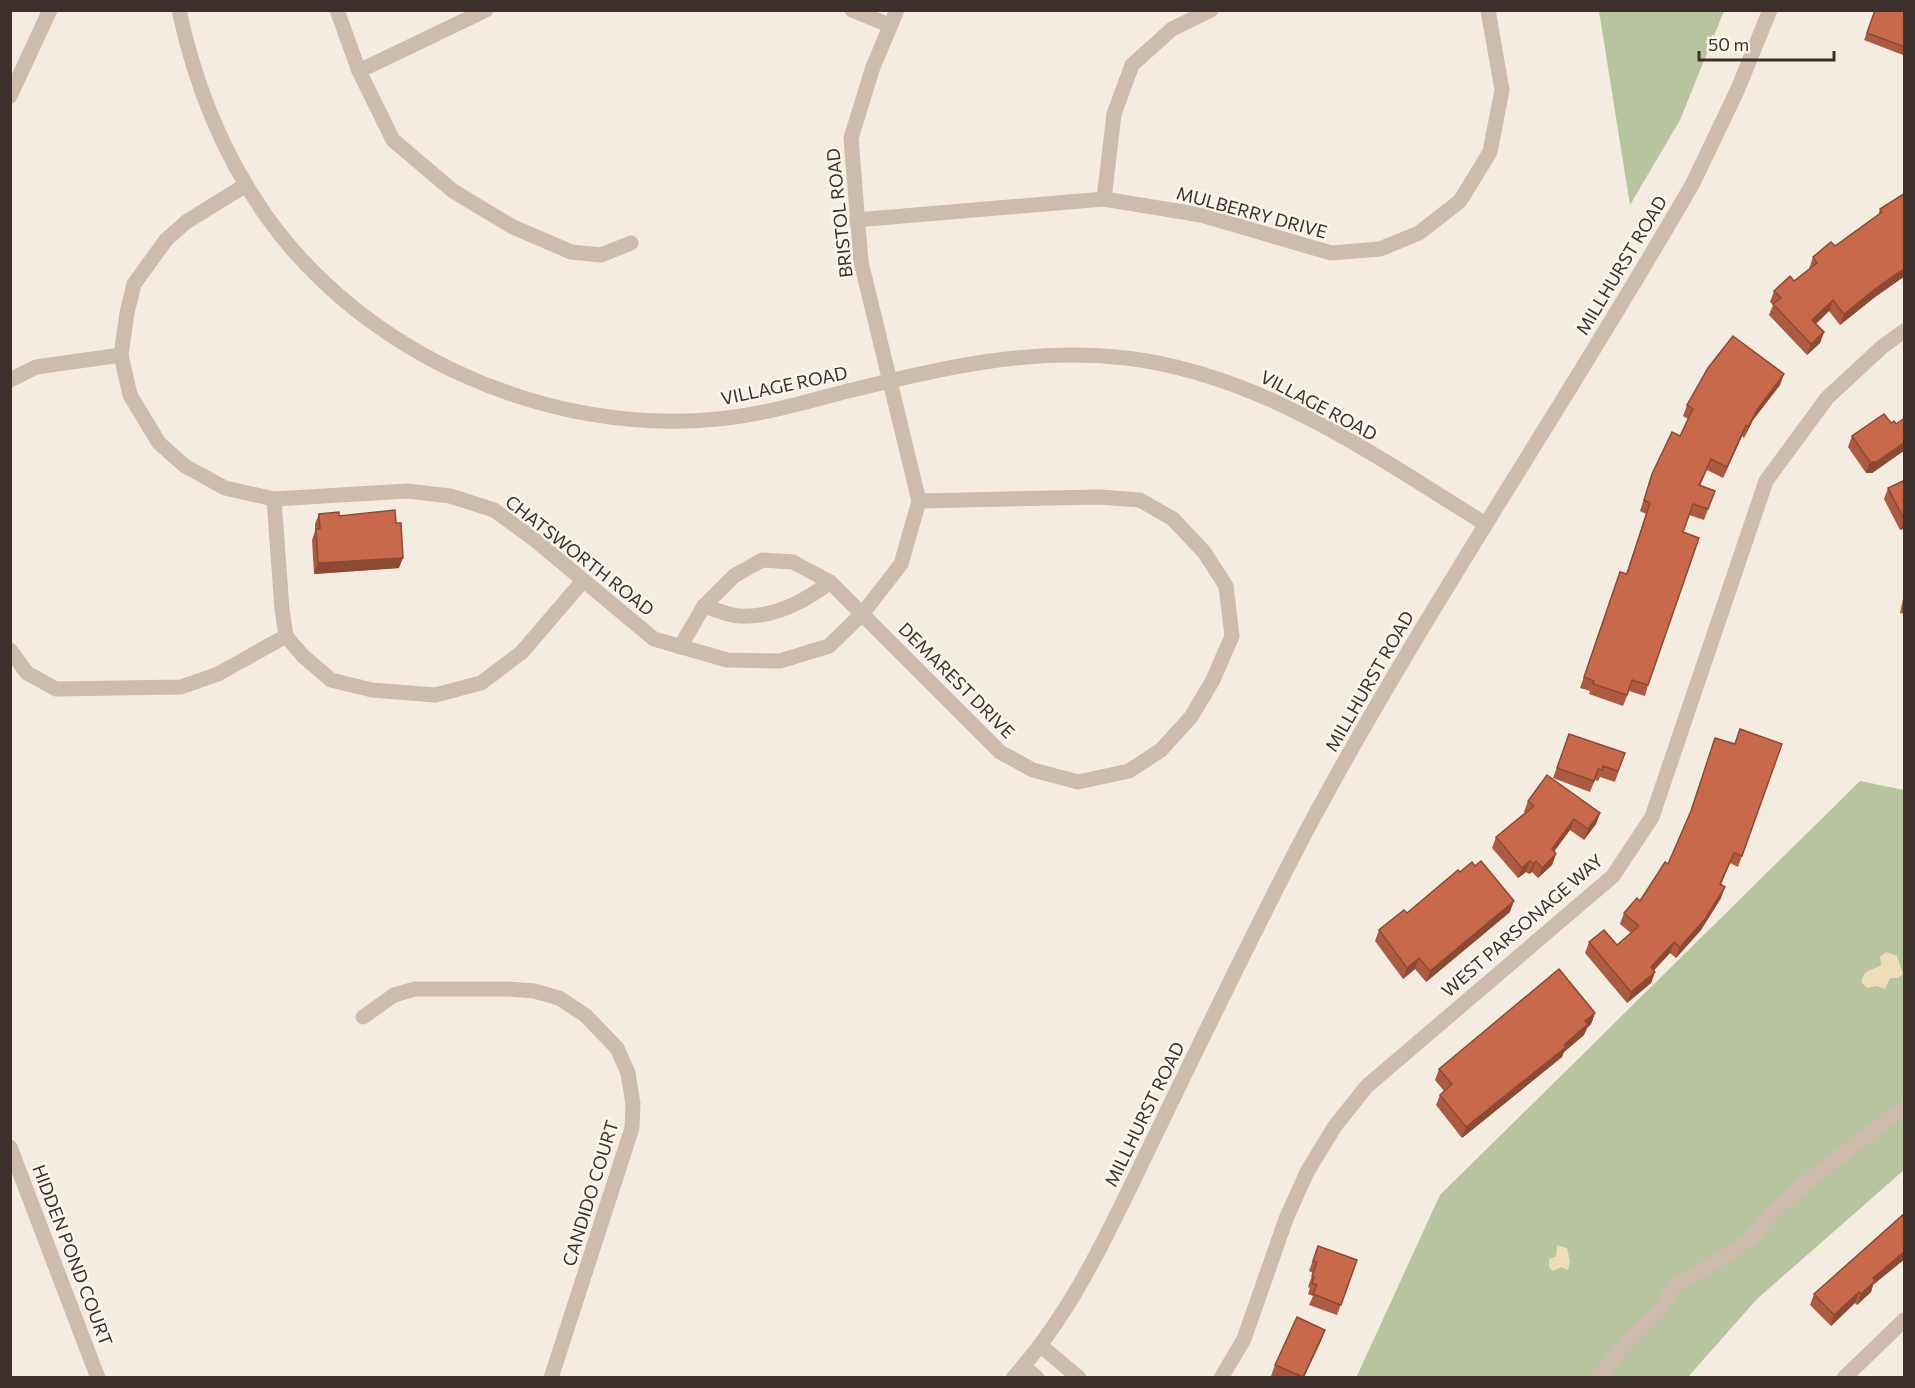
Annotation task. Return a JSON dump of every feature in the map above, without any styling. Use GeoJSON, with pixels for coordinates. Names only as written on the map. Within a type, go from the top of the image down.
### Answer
{"type":"FeatureCollection","features":[{"type":"Feature","properties":{"kind":"street"},"geometry":{"type":"LineString","coordinates":[[10,96],[50,10]]}},
{"type":"Feature","properties":{"kind":"street","name":"VILLAGE ROAD"},"geometry":{"type":"LineString","coordinates":[[179,10],[189,57],[211,118],[268,220],[333,290],[373,323],[449,369],[539,403],[626,420],[716,419],[759,413],[991,359],[1034,355],[1126,358],[1168,365],[1242,387],[1296,410],[1484,523]]}},
{"type":"Feature","properties":{"kind":"street"},"geometry":{"type":"LineString","coordinates":[[337,10],[359,71],[393,140],[453,191],[513,227],[571,252],[601,255],[631,243]]}},
{"type":"Feature","properties":{"kind":"street"},"geometry":{"type":"LineString","coordinates":[[359,71],[486,10]]}},
{"type":"Feature","properties":{"kind":"street"},"geometry":{"type":"LineString","coordinates":[[852,10],[889,25]]}},
{"type":"Feature","properties":{"kind":"street","name":"BRISTOL ROAD"},"geometry":{"type":"LineString","coordinates":[[889,381],[861,262],[851,138],[889,25],[897,10]]}},
{"type":"Feature","properties":{"kind":"street"},"geometry":{"type":"LineString","coordinates":[[1104,199],[1114,114],[1132,65],[1172,29],[1211,10]]}},
{"type":"Feature","properties":{"kind":"street","name":"MULBERRY DRIVE"},"geometry":{"type":"LineString","coordinates":[[856,220],[1104,199],[1201,215],[1330,253],[1380,249],[1419,233],[1460,201],[1490,152],[1502,90],[1488,10]]}},
{"type":"Feature","properties":{"kind":"street","name":"MILLHURST ROAD"},"geometry":{"type":"LineString","coordinates":[[1018,1372],[1040,1345],[1072,1297],[1121,1206],[1301,842],[1373,710],[1484,523],[1693,183],[1737,92],[1770,10]]}},
{"type":"Feature","properties":{"kind":"street","name":"CHATSWORTH ROAD"},"geometry":{"type":"LineString","coordinates":[[246,184],[186,222],[165,240],[134,284],[121,355],[130,395],[159,442],[185,466],[225,488],[274,499],[407,491],[450,496],[494,510],[535,540],[582,582],[654,639],[680,647],[727,660],[780,661],[829,646],[862,613],[901,564],[919,501],[889,381]]}},
{"type":"Feature","properties":{"kind":"street","name":"WEST PARSONAGE WAY"},"geometry":{"type":"LineString","coordinates":[[1221,1377],[1244,1339],[1286,1219],[1307,1172],[1335,1126],[1367,1086],[1613,876],[1652,817],[1766,481],[1827,398],[1882,347],[1904,332]]}},
{"type":"Feature","properties":{"kind":"street"},"geometry":{"type":"LineString","coordinates":[[10,380],[36,367],[121,355]]}},
{"type":"Feature","properties":{"kind":"street","name":"DEMAREST DRIVE"},"geometry":{"type":"LineString","coordinates":[[680,647],[704,606],[734,576],[762,560],[793,562],[830,582],[1000,752],[1033,770],[1078,782],[1129,771],[1161,750],[1191,717],[1213,680],[1232,636],[1226,586],[1204,552],[1173,519],[1140,500],[1098,497],[919,501]]}},
{"type":"Feature","properties":{"kind":"street"},"geometry":{"type":"LineString","coordinates":[[274,499],[286,636],[303,656],[331,680],[372,690],[435,695],[481,683],[522,652],[582,582]]}},
{"type":"Feature","properties":{"kind":"street"},"geometry":{"type":"LineString","coordinates":[[704,606],[739,616],[768,614],[805,602],[830,582]]}},
{"type":"Feature","properties":{"kind":"street"},"geometry":{"type":"LineString","coordinates":[[10,650],[27,673],[56,689],[181,687],[218,674],[286,636]]}},
{"type":"Feature","properties":{"kind":"street","name":"CANDIDO COURT"},"geometry":{"type":"LineString","coordinates":[[363,1017],[394,995],[415,989],[534,991],[559,998],[585,1015],[617,1048],[628,1073],[633,1104],[632,1128],[551,1377]]}},
{"type":"Feature","properties":{"kind":"street"},"geometry":{"type":"LineString","coordinates":[[1597,1377],[1627,1342],[1662,1307],[1674,1286],[1731,1253],[1755,1234],[1772,1213],[1804,1184],[1896,1113],[1905,1109]]}},
{"type":"Feature","properties":{"kind":"street","name":"HIDDEN POND COURT"},"geometry":{"type":"LineString","coordinates":[[10,1147],[98,1377]]}},
{"type":"Feature","properties":{"kind":"street"},"geometry":{"type":"LineString","coordinates":[[1844,1377],[1905,1320]]}},
{"type":"Feature","properties":{"kind":"street"},"geometry":{"type":"LineString","coordinates":[[1040,1345],[1079,1377]]}},
{"type":"Feature","properties":{"kind":"street"},"geometry":{"type":"LineString","coordinates":[[1018,1372],[1037,1377]]}},
{"type":"Feature","properties":{"kind":"green space"},"geometry":{"type":"Polygon","coordinates":[[[1599,11],[1724,11],[1680,120],[1630,205],[1599,11]]]}},
{"type":"Feature","properties":{"kind":"green space"},"geometry":{"type":"Polygon","coordinates":[[[1860,781],[1904,790],[1904,1170],[1757,1299],[1688,1377],[1356,1378],[1440,1195],[1860,781]]]}},
{"type":"Feature","properties":{"kind":"sand"},"geometry":{"type":"Polygon","coordinates":[[[1886,952],[1897,956],[1903,974],[1898,978],[1890,978],[1885,989],[1876,986],[1867,988],[1862,983],[1862,978],[1868,971],[1881,965],[1880,957],[1886,952]]]}},
{"type":"Feature","properties":{"kind":"sand"},"geometry":{"type":"Polygon","coordinates":[[[1557,1245],[1567,1248],[1570,1261],[1568,1270],[1561,1267],[1553,1271],[1549,1267],[1549,1259],[1556,1256],[1557,1245]]]}},
{"type":"Feature","properties":{"kind":"building"},"geometry":{"type":"Polygon","coordinates":[[[1875,10],[1905,10],[1905,47],[1867,33],[1875,10]]]}},
{"type":"Feature","properties":{"kind":"building"},"geometry":{"type":"Polygon","coordinates":[[[1905,193],[1905,268],[1844,314],[1833,300],[1812,320],[1824,332],[1811,344],[1773,304],[1781,298],[1774,291],[1790,276],[1794,281],[1817,263],[1813,257],[1831,242],[1835,246],[1882,212],[1880,209],[1905,193]]]}},
{"type":"Feature","properties":{"kind":"building"},"geometry":{"type":"Polygon","coordinates":[[[1733,336],[1784,374],[1757,410],[1748,427],[1746,425],[1727,467],[1711,459],[1699,485],[1715,491],[1708,509],[1693,504],[1683,532],[1699,538],[1648,685],[1632,680],[1627,695],[1593,684],[1594,681],[1584,677],[1620,572],[1627,574],[1650,503],[1644,500],[1652,474],[1672,432],[1680,436],[1693,409],[1687,405],[1708,368],[1733,336]]]}},
{"type":"Feature","properties":{"kind":"building"},"geometry":{"type":"Polygon","coordinates":[[[1884,414],[1891,423],[1894,421],[1896,424],[1905,418],[1905,442],[1876,462],[1870,462],[1852,436],[1884,414]]]}},
{"type":"Feature","properties":{"kind":"building"},"geometry":{"type":"Polygon","coordinates":[[[1905,480],[1905,519],[1904,519],[1888,488],[1905,480]]]}},
{"type":"Feature","properties":{"kind":"building"},"geometry":{"type":"Polygon","coordinates":[[[395,510],[396,523],[401,523],[403,558],[318,563],[316,529],[320,529],[319,514],[339,512],[339,516],[395,510]]]}},
{"type":"Feature","properties":{"kind":"building"},"geometry":{"type":"Polygon","coordinates":[[[1740,729],[1782,744],[1742,856],[1734,853],[1720,884],[1725,887],[1705,919],[1680,947],[1674,942],[1651,967],[1655,972],[1631,992],[1589,942],[1604,930],[1617,945],[1639,926],[1624,913],[1637,898],[1640,901],[1665,862],[1668,864],[1691,811],[1715,738],[1735,744],[1740,729]]]}},
{"type":"Feature","properties":{"kind":"building"},"geometry":{"type":"Polygon","coordinates":[[[1569,734],[1625,753],[1618,771],[1603,766],[1602,770],[1598,769],[1594,781],[1557,768],[1569,734]]]}},
{"type":"Feature","properties":{"kind":"building"},"geometry":{"type":"Polygon","coordinates":[[[1547,775],[1600,813],[1588,829],[1574,819],[1552,849],[1556,854],[1542,868],[1536,861],[1533,864],[1530,861],[1522,868],[1496,837],[1534,806],[1528,801],[1547,775]]]}},
{"type":"Feature","properties":{"kind":"building"},"geometry":{"type":"Polygon","coordinates":[[[1481,861],[1514,901],[1430,971],[1419,958],[1407,968],[1379,930],[1404,910],[1407,913],[1458,870],[1460,872],[1472,862],[1475,866],[1481,861]]]}},
{"type":"Feature","properties":{"kind":"building"},"geometry":{"type":"Polygon","coordinates":[[[1559,969],[1595,1013],[1585,1021],[1588,1024],[1564,1045],[1566,1047],[1466,1127],[1440,1095],[1452,1084],[1439,1069],[1559,969]]]}},
{"type":"Feature","properties":{"kind":"building"},"geometry":{"type":"Polygon","coordinates":[[[1905,1213],[1905,1251],[1873,1278],[1875,1281],[1861,1294],[1859,1292],[1834,1315],[1814,1294],[1905,1213]]]}},
{"type":"Feature","properties":{"kind":"building"},"geometry":{"type":"Polygon","coordinates":[[[1318,1246],[1357,1260],[1341,1305],[1313,1294],[1317,1285],[1312,1283],[1314,1277],[1312,1276],[1317,1262],[1313,1261],[1318,1246]]]}},
{"type":"Feature","properties":{"kind":"building"},"geometry":{"type":"Polygon","coordinates":[[[1297,1317],[1325,1330],[1303,1377],[1275,1365],[1297,1317]]]}}]}
